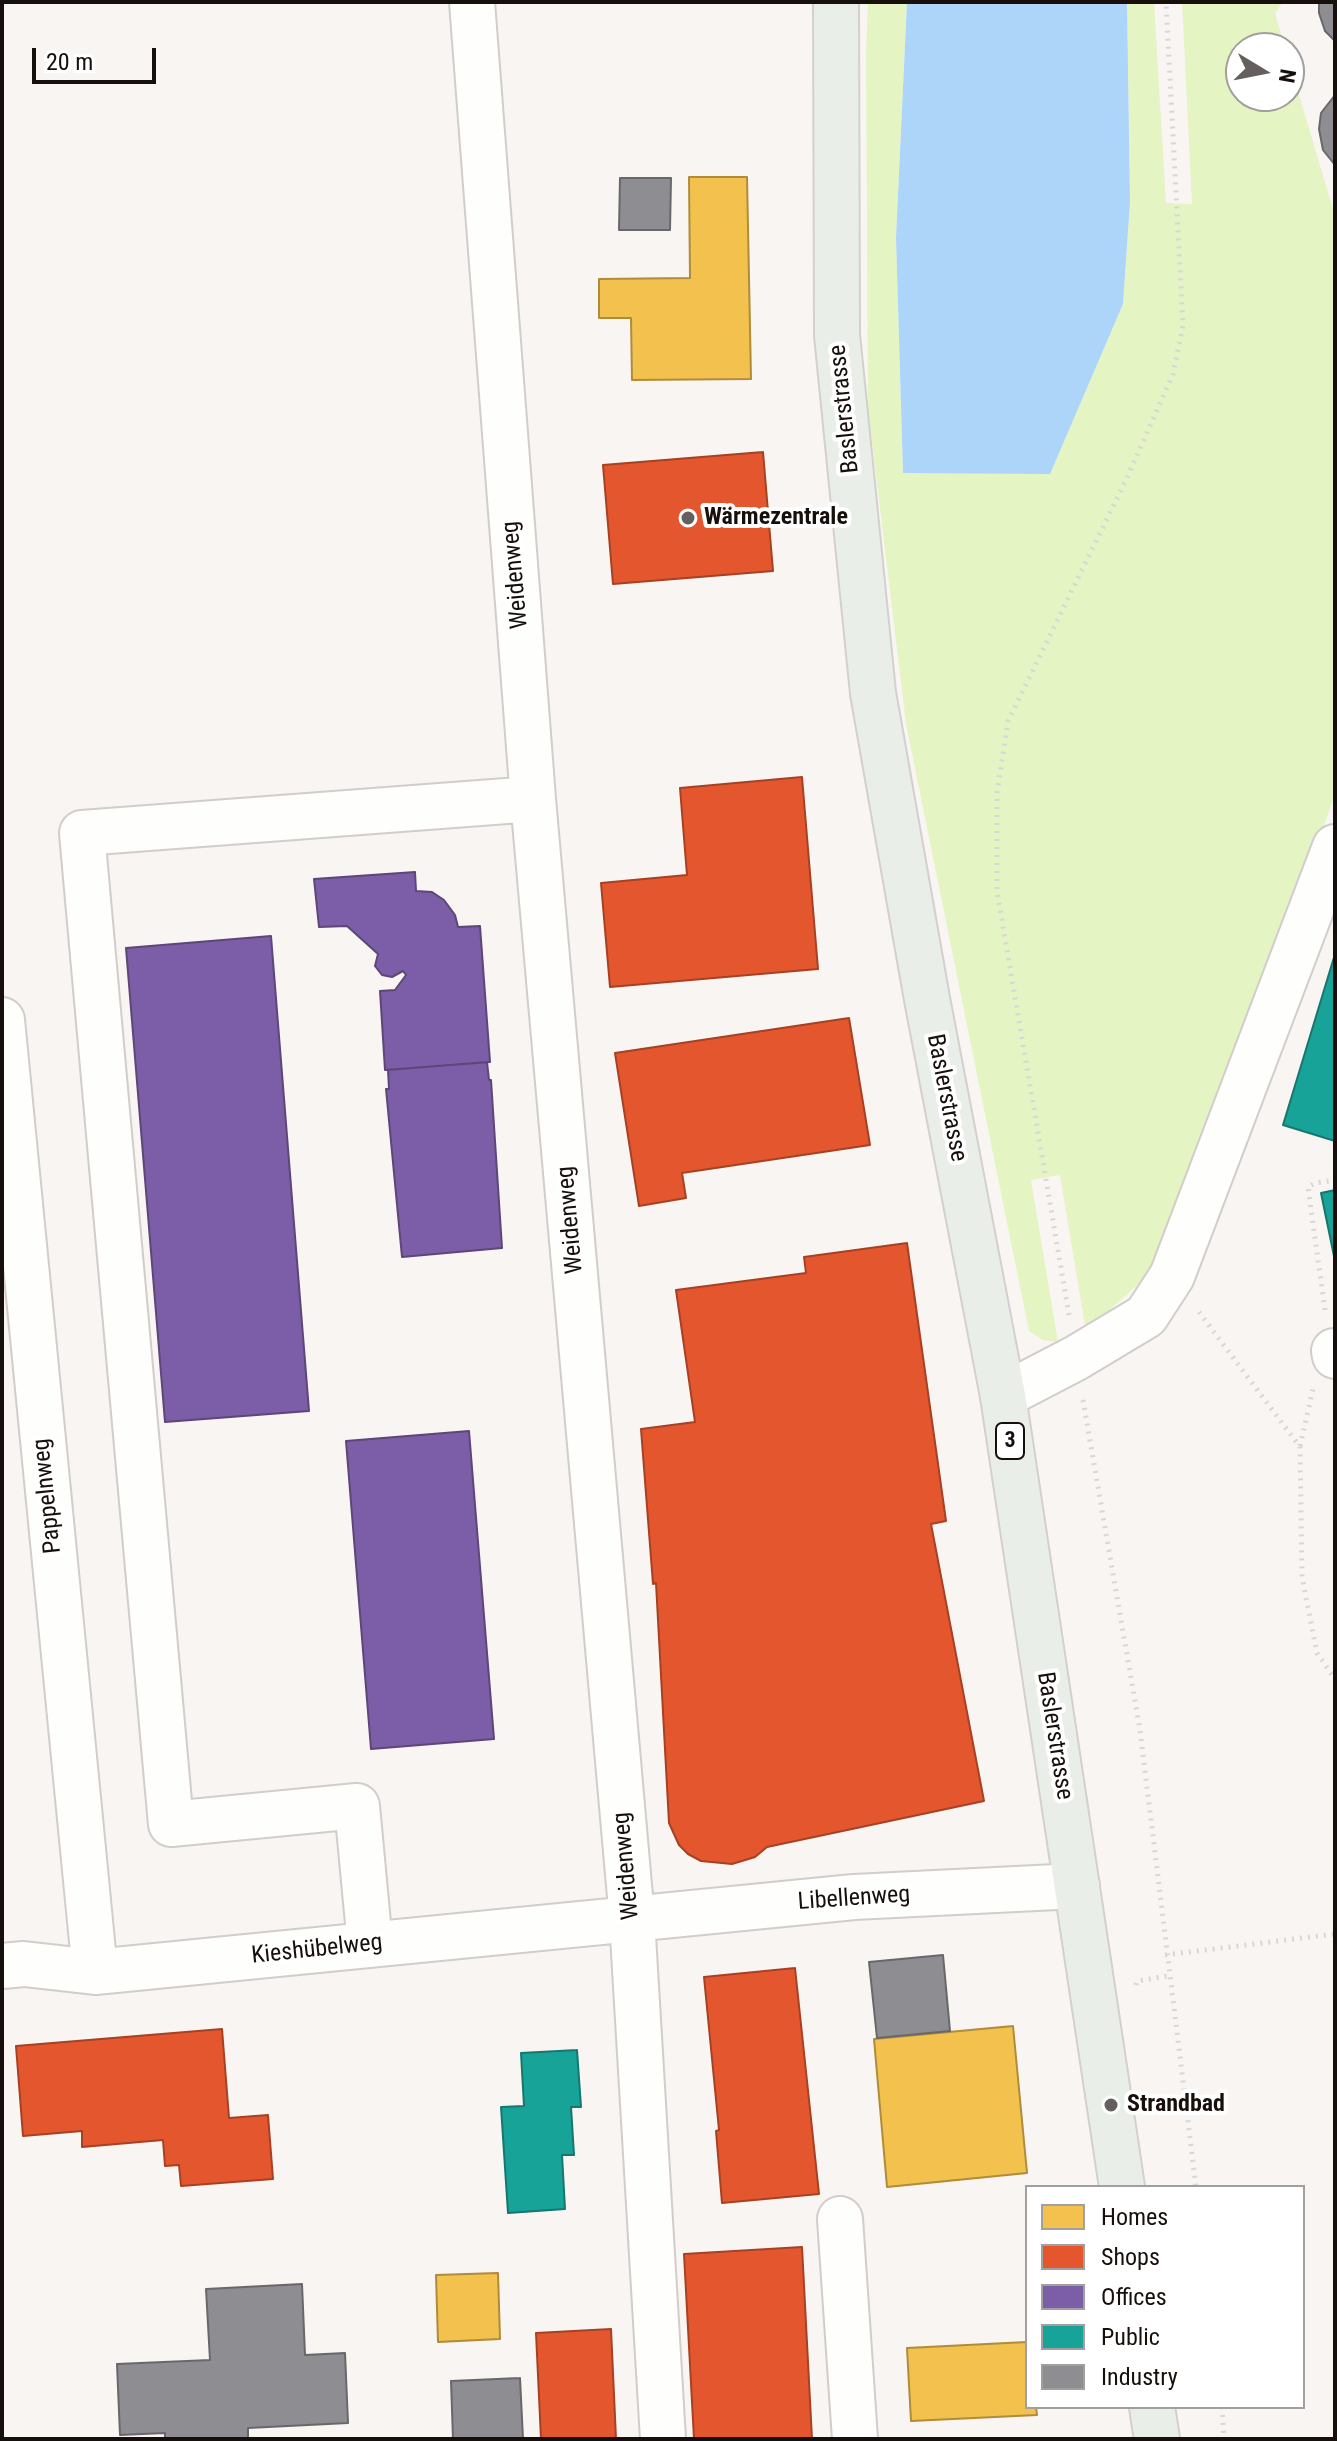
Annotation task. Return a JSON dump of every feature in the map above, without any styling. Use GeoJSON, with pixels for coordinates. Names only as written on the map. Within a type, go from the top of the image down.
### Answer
{"type":"FeatureCollection","features":[{"type":"Feature","properties":{"kind":"main road","name":"Baslerstrasse"},"geometry":{"type":"LineString","coordinates":[[836,2],[837,335],[873,693],[1003,1396],[1122,2185]]}},
{"type":"Feature","properties":{"kind":"main road"},"geometry":{"type":"LineString","coordinates":[[1152,2409],[1157,2439]]}},
{"type":"Feature","properties":{"kind":"street","name":"Weidenweg"},"geometry":{"type":"LineString","coordinates":[[472,2],[533,799],[632,1919],[663,2439]]}},
{"type":"Feature","properties":{"kind":"street"},"geometry":{"type":"LineString","coordinates":[[370,1945],[357,1806],[171,1824],[82,833],[533,799]]}},
{"type":"Feature","properties":{"kind":"street"},"geometry":{"type":"LineString","coordinates":[[1003,1396],[1076,1358],[1146,1316],[1172,1276],[1335,847]]}},
{"type":"Feature","properties":{"kind":"street","name":"Pappelnweg"},"geometry":{"type":"LineString","coordinates":[[2,1020],[95,1972]]}},
{"type":"Feature","properties":{"kind":"street","name":"Libellenweg"},"geometry":{"type":"LineString","coordinates":[[632,1919],[854,1897],[1077,1886]]}},
{"type":"Feature","properties":{"kind":"street","name":"Kieshübelweg"},"geometry":{"type":"LineString","coordinates":[[2,1966],[24,1964],[95,1972],[632,1919]]}},
{"type":"Feature","properties":{"kind":"street"},"geometry":{"type":"LineString","coordinates":[[840,2219],[855,2439]]}},
{"type":"Feature","properties":{"kind":"path"},"geometry":{"type":"LineString","coordinates":[[1166,2],[1183,326],[1173,374],[1126,480],[1008,721],[997,793],[997,891],[1140,1730],[1165,1955],[1196,2185]]}},
{"type":"Feature","properties":{"kind":"path"},"geometry":{"type":"LineString","coordinates":[[1334,1353],[1308,1187],[1335,1180]]}},
{"type":"Feature","properties":{"kind":"path"},"geometry":{"type":"LineString","coordinates":[[1172,1276],[1300,1447],[1302,1577],[1317,1653],[1335,1679]]}},
{"type":"Feature","properties":{"kind":"path"},"geometry":{"type":"LineString","coordinates":[[1165,1955],[1335,1934]]}},
{"type":"Feature","properties":{"kind":"path"},"geometry":{"type":"LineString","coordinates":[[1135,1993],[1137,1981],[1168,1976]]}},
{"type":"Feature","properties":{"kind":"path"},"geometry":{"type":"LineString","coordinates":[[1222,2409],[1224,2439]]}},
{"type":"Feature","properties":{"kind":"green space"},"geometry":{"type":"Polygon","coordinates":[[[868,2],[907,2],[896,238],[903,473],[1050,473],[1123,304],[1130,202],[1127,2],[1154,2],[1166,203],[1192,204],[1182,2],[1283,2],[1275,13],[1280,32],[1225,32],[1225,112],[1304,112],[1335,216],[1335,794],[1223,1110],[1162,1263],[1086,1331],[1060,1175],[1031,1180],[1058,1342],[1043,1340],[1029,1331],[906,724],[868,409],[868,2]]]}},
{"type":"Feature","properties":{"kind":"water"},"geometry":{"type":"Polygon","coordinates":[[[907,2],[1127,2],[1130,202],[1123,304],[1050,474],[903,473],[896,238],[907,2]]]}},
{"type":"Feature","properties":{"kind":"building: Homes"},"geometry":{"type":"Polygon","coordinates":[[[689,177],[747,177],[751,379],[632,380],[631,318],[599,318],[599,279],[690,278],[689,177]]]}},
{"type":"Feature","properties":{"kind":"building: Homes"},"geometry":{"type":"Polygon","coordinates":[[[1013,2026],[1027,2173],[887,2187],[874,2039],[1013,2026]]]}},
{"type":"Feature","properties":{"kind":"building: Homes"},"geometry":{"type":"Polygon","coordinates":[[[498,2273],[500,2339],[438,2342],[436,2275],[498,2273]]]}},
{"type":"Feature","properties":{"kind":"building: Homes"},"geometry":{"type":"Polygon","coordinates":[[[1025,2342],[1025,2409],[1036,2409],[1037,2415],[911,2421],[907,2348],[1025,2342]]]}},
{"type":"Feature","properties":{"kind":"building: Shops","name":"Wärmezentrale"},"geometry":{"type":"Polygon","coordinates":[[[763,452],[773,571],[613,584],[603,465],[763,452]]]}},
{"type":"Feature","properties":{"kind":"building: Shops"},"geometry":{"type":"Polygon","coordinates":[[[802,777],[818,969],[610,987],[601,883],[687,875],[680,788],[802,777]]]}},
{"type":"Feature","properties":{"kind":"building: Shops"},"geometry":{"type":"Polygon","coordinates":[[[849,1018],[870,1145],[682,1173],[686,1198],[639,1206],[615,1053],[849,1018]]]}},
{"type":"Feature","properties":{"kind":"building: Shops"},"geometry":{"type":"Polygon","coordinates":[[[907,1243],[946,1521],[931,1524],[984,1801],[767,1847],[755,1857],[732,1864],[701,1861],[679,1845],[669,1823],[656,1583],[653,1584],[641,1429],[695,1422],[676,1290],[806,1273],[804,1257],[907,1243]]]}},
{"type":"Feature","properties":{"kind":"building: Shops"},"geometry":{"type":"Polygon","coordinates":[[[795,1968],[819,2194],[722,2203],[716,2131],[719,2130],[704,1977],[795,1968]]]}},
{"type":"Feature","properties":{"kind":"building: Shops"},"geometry":{"type":"Polygon","coordinates":[[[222,2029],[229,2118],[268,2115],[273,2179],[181,2186],[179,2165],[165,2166],[163,2140],[82,2147],[82,2131],[23,2136],[16,2046],[222,2029]]]}},
{"type":"Feature","properties":{"kind":"building: Shops"},"geometry":{"type":"Polygon","coordinates":[[[802,2247],[812,2439],[694,2439],[684,2254],[802,2247]]]}},
{"type":"Feature","properties":{"kind":"building: Shops"},"geometry":{"type":"Polygon","coordinates":[[[611,2329],[616,2439],[541,2439],[536,2333],[611,2329]]]}},
{"type":"Feature","properties":{"kind":"building: Offices"},"geometry":{"type":"Polygon","coordinates":[[[415,872],[416,891],[432,892],[444,900],[455,915],[458,927],[480,926],[490,1062],[385,1070],[380,991],[395,990],[406,975],[403,971],[392,977],[382,975],[375,966],[378,954],[347,926],[319,927],[314,879],[415,872]]]}},
{"type":"Feature","properties":{"kind":"building: Offices"},"geometry":{"type":"Polygon","coordinates":[[[271,936],[309,1411],[165,1422],[126,948],[271,936]]]}},
{"type":"Feature","properties":{"kind":"building: Offices"},"geometry":{"type":"Polygon","coordinates":[[[487,1062],[491,1080],[502,1248],[402,1257],[386,1089],[389,1089],[388,1070],[487,1062]]]}},
{"type":"Feature","properties":{"kind":"building: Offices"},"geometry":{"type":"Polygon","coordinates":[[[469,1431],[494,1739],[371,1749],[346,1441],[469,1431]]]}},
{"type":"Feature","properties":{"kind":"building: Public"},"geometry":{"type":"Polygon","coordinates":[[[1335,954],[1335,1141],[1283,1125],[1335,954]]]}},
{"type":"Feature","properties":{"kind":"building: Public"},"geometry":{"type":"Polygon","coordinates":[[[1335,1190],[1335,1261],[1321,1193],[1335,1190]]]}},
{"type":"Feature","properties":{"kind":"building: Public"},"geometry":{"type":"Polygon","coordinates":[[[577,2050],[581,2107],[571,2107],[574,2155],[562,2155],[565,2209],[508,2213],[501,2107],[524,2106],[521,2053],[577,2050]]]}},
{"type":"Feature","properties":{"kind":"building: Industry"},"geometry":{"type":"Polygon","coordinates":[[[1319,2],[1335,2],[1335,41],[1325,31],[1319,2]]]}},
{"type":"Feature","properties":{"kind":"building: Industry"},"geometry":{"type":"Polygon","coordinates":[[[1335,95],[1335,165],[1323,150],[1319,129],[1321,113],[1335,95]]]}},
{"type":"Feature","properties":{"kind":"building: Industry"},"geometry":{"type":"Polygon","coordinates":[[[620,178],[671,178],[670,230],[619,230],[620,178]]]}},
{"type":"Feature","properties":{"kind":"building: Industry"},"geometry":{"type":"Polygon","coordinates":[[[943,1955],[950,2031],[877,2038],[869,1962],[943,1955]]]}},
{"type":"Feature","properties":{"kind":"building: Industry"},"geometry":{"type":"Polygon","coordinates":[[[302,2284],[305,2355],[345,2353],[348,2423],[248,2428],[248,2439],[165,2439],[165,2433],[120,2435],[117,2364],[210,2360],[206,2289],[302,2284]]]}},
{"type":"Feature","properties":{"kind":"building: Industry"},"geometry":{"type":"Polygon","coordinates":[[[520,2378],[523,2439],[453,2439],[451,2381],[520,2378]]]}},
{"type":"Feature","properties":{"kind":"place","name":"Wärmezentrale"},"geometry":{"type":"Point","coordinates":[688,518]}},
{"type":"Feature","properties":{"kind":"place","name":"Strandbad"},"geometry":{"type":"Point","coordinates":[1111,2105]}}]}
